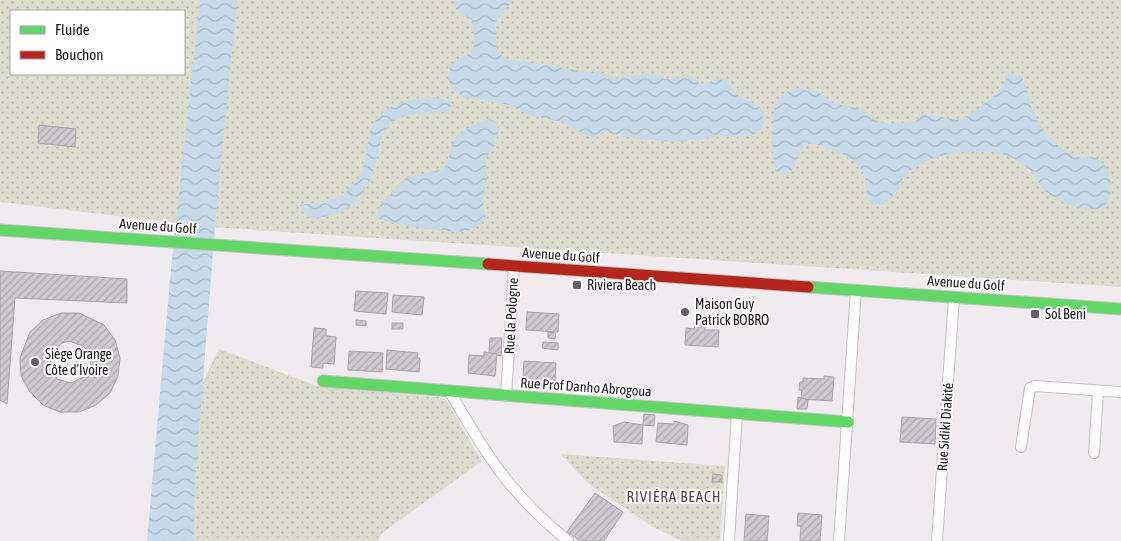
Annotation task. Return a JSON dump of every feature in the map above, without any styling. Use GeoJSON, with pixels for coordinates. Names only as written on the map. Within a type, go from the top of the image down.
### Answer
{"type":"FeatureCollection","features":[{"type":"Feature","properties":{"kind":"main road","name":"Avenue du Golf"},"geometry":{"type":"LineString","coordinates":[[0,230],[1121,309]]}},
{"type":"Feature","properties":{"kind":"main road","name":"Rue Prof Danho Abrogoua"},"geometry":{"type":"LineString","coordinates":[[323,381],[848,422]]}},
{"type":"Feature","properties":{"kind":"street","name":"Rue la Pologne"},"geometry":{"type":"LineString","coordinates":[[506,396],[514,267]]}},
{"type":"Feature","properties":{"kind":"street"},"geometry":{"type":"LineString","coordinates":[[839,541],[856,290]]}},
{"type":"Feature","properties":{"kind":"street","name":"Rue Sidiki Diakité"},"geometry":{"type":"LineString","coordinates":[[937,541],[954,297]]}},
{"type":"Feature","properties":{"kind":"street"},"geometry":{"type":"LineString","coordinates":[[1021,447],[1030,388],[1035,386],[1121,392]]}},
{"type":"Feature","properties":{"kind":"street"},"geometry":{"type":"LineString","coordinates":[[1094,453],[1098,391]]}},
{"type":"Feature","properties":{"kind":"street"},"geometry":{"type":"LineString","coordinates":[[450,392],[485,453],[509,486],[542,520],[568,541]]}},
{"type":"Feature","properties":{"kind":"street"},"geometry":{"type":"LineString","coordinates":[[728,541],[737,413]]}},
{"type":"Feature","properties":{"kind":"shaded area"},"geometry":{"type":"Polygon","coordinates":[[[0,0],[1121,0],[1121,287],[210,227],[0,202],[0,0]]]}},
{"type":"Feature","properties":{"kind":"shaded area"},"geometry":{"type":"Polygon","coordinates":[[[219,349],[317,386],[445,398],[482,461],[382,533],[378,541],[194,541],[195,483],[202,384],[219,349]]]}},
{"type":"Feature","properties":{"kind":"shaded area"},"geometry":{"type":"Polygon","coordinates":[[[560,454],[725,466],[720,541],[682,541],[653,527],[589,484],[560,454]]]}},
{"type":"Feature","properties":{"kind":"water"},"geometry":{"type":"Polygon","coordinates":[[[200,0],[237,0],[217,201],[195,483],[194,541],[147,541],[171,268],[200,0]]]}},
{"type":"Feature","properties":{"kind":"water"},"geometry":{"type":"Polygon","coordinates":[[[455,0],[513,0],[495,23],[497,51],[504,58],[593,73],[599,71],[611,79],[653,73],[665,79],[688,77],[696,79],[700,85],[705,85],[718,78],[722,79],[743,99],[760,107],[763,118],[762,128],[753,135],[736,137],[716,135],[703,139],[673,142],[626,137],[605,132],[593,136],[583,134],[563,122],[528,115],[510,105],[463,97],[453,89],[448,79],[449,69],[455,61],[470,53],[474,46],[474,32],[472,20],[456,9],[455,0]]]}},
{"type":"Feature","properties":{"kind":"water"},"geometry":{"type":"Polygon","coordinates":[[[1008,72],[1022,77],[1034,115],[1042,128],[1058,145],[1076,156],[1083,158],[1094,157],[1103,163],[1111,185],[1110,196],[1106,204],[1099,208],[1090,209],[1070,205],[1045,191],[1032,172],[1021,163],[999,153],[963,152],[937,157],[925,162],[906,175],[892,197],[880,204],[874,204],[867,198],[865,178],[854,161],[820,145],[803,145],[791,172],[784,174],[775,171],[772,142],[774,111],[779,98],[788,91],[799,88],[809,89],[820,93],[833,103],[861,109],[874,120],[889,124],[915,122],[923,114],[961,120],[996,94],[1006,80],[1008,72]]]}},
{"type":"Feature","properties":{"kind":"water"},"geometry":{"type":"Polygon","coordinates":[[[429,97],[450,101],[449,111],[408,115],[391,124],[382,138],[368,185],[354,203],[335,214],[323,217],[310,218],[303,212],[300,205],[340,196],[358,179],[364,165],[369,136],[374,123],[383,112],[401,103],[429,97]]]}},
{"type":"Feature","properties":{"kind":"water"},"geometry":{"type":"Polygon","coordinates":[[[489,119],[496,122],[498,131],[493,139],[495,145],[486,158],[487,185],[482,196],[486,218],[482,222],[472,229],[459,232],[421,228],[376,218],[380,205],[406,178],[443,169],[456,139],[474,124],[489,119]]]}},
{"type":"Feature","properties":{"kind":"building"},"geometry":{"type":"Polygon","coordinates":[[[39,125],[76,129],[75,147],[38,143],[39,125]]]}},
{"type":"Feature","properties":{"kind":"building"},"geometry":{"type":"Polygon","coordinates":[[[0,271],[127,279],[127,303],[15,298],[7,404],[0,400],[0,271]]]}},
{"type":"Feature","properties":{"kind":"building"},"geometry":{"type":"Polygon","coordinates":[[[356,291],[388,293],[386,314],[354,311],[356,291]]]}},
{"type":"Feature","properties":{"kind":"building"},"geometry":{"type":"Polygon","coordinates":[[[393,295],[424,297],[422,315],[392,312],[393,295]]]}},
{"type":"Feature","properties":{"kind":"building"},"geometry":{"type":"Polygon","coordinates":[[[527,312],[559,314],[558,332],[526,330],[527,312]]]}},
{"type":"Feature","properties":{"kind":"building","name":"Siège Orange Côte d'Ivoire"},"geometry":{"type":"Polygon","coordinates":[[[61,313],[79,313],[104,325],[115,340],[120,358],[118,376],[110,393],[96,405],[79,412],[60,412],[43,405],[30,392],[21,376],[20,358],[30,332],[43,320],[61,313]],[[69,341],[62,343],[52,352],[50,367],[57,379],[71,383],[84,377],[91,365],[88,351],[83,346],[69,341]]]}},
{"type":"Feature","properties":{"kind":"building"},"geometry":{"type":"Polygon","coordinates":[[[356,320],[366,321],[366,326],[356,325],[356,320]]]}},
{"type":"Feature","properties":{"kind":"building"},"geometry":{"type":"Polygon","coordinates":[[[392,323],[403,323],[403,329],[392,329],[392,323]]]}},
{"type":"Feature","properties":{"kind":"building"},"geometry":{"type":"Polygon","coordinates":[[[695,325],[705,326],[705,330],[719,330],[718,347],[685,345],[686,328],[694,329],[695,325]]]}},
{"type":"Feature","properties":{"kind":"building"},"geometry":{"type":"Polygon","coordinates":[[[314,328],[326,329],[326,336],[336,337],[334,364],[323,363],[323,368],[311,367],[314,328]]]}},
{"type":"Feature","properties":{"kind":"building"},"geometry":{"type":"Polygon","coordinates":[[[548,332],[556,333],[555,339],[548,338],[548,332]]]}},
{"type":"Feature","properties":{"kind":"building"},"geometry":{"type":"Polygon","coordinates":[[[490,338],[502,338],[501,356],[489,353],[490,338]]]}},
{"type":"Feature","properties":{"kind":"building"},"geometry":{"type":"Polygon","coordinates":[[[543,342],[558,343],[558,350],[542,348],[543,342]]]}},
{"type":"Feature","properties":{"kind":"building"},"geometry":{"type":"Polygon","coordinates":[[[387,350],[418,353],[417,358],[420,358],[419,372],[386,369],[387,350]]]}},
{"type":"Feature","properties":{"kind":"building"},"geometry":{"type":"Polygon","coordinates":[[[349,351],[383,353],[382,372],[348,370],[349,351]]]}},
{"type":"Feature","properties":{"kind":"building"},"geometry":{"type":"Polygon","coordinates":[[[484,352],[497,354],[495,376],[468,373],[469,355],[484,356],[484,352]]]}},
{"type":"Feature","properties":{"kind":"building"},"geometry":{"type":"Polygon","coordinates":[[[524,361],[556,363],[555,381],[523,379],[524,361]]]}},
{"type":"Feature","properties":{"kind":"building"},"geometry":{"type":"Polygon","coordinates":[[[824,376],[834,377],[832,401],[801,399],[802,390],[799,390],[800,382],[803,382],[803,378],[824,379],[824,376]]]}},
{"type":"Feature","properties":{"kind":"building"},"geometry":{"type":"Polygon","coordinates":[[[798,397],[808,400],[807,409],[797,409],[798,397]]]}},
{"type":"Feature","properties":{"kind":"building"},"geometry":{"type":"Polygon","coordinates":[[[644,414],[655,415],[654,426],[643,425],[644,414]]]}},
{"type":"Feature","properties":{"kind":"building"},"geometry":{"type":"Polygon","coordinates":[[[902,417],[936,419],[935,444],[900,442],[902,417]]]}},
{"type":"Feature","properties":{"kind":"building"},"geometry":{"type":"Polygon","coordinates":[[[674,421],[688,425],[687,445],[656,442],[658,423],[674,424],[674,421]]]}},
{"type":"Feature","properties":{"kind":"building"},"geometry":{"type":"Polygon","coordinates":[[[624,422],[643,425],[642,444],[614,442],[613,426],[624,422]]]}},
{"type":"Feature","properties":{"kind":"building"},"geometry":{"type":"Polygon","coordinates":[[[713,474],[722,475],[722,482],[712,482],[713,474]]]}},
{"type":"Feature","properties":{"kind":"building"},"geometry":{"type":"Polygon","coordinates":[[[595,493],[623,512],[604,541],[580,541],[567,532],[595,493]]]}},
{"type":"Feature","properties":{"kind":"building"},"geometry":{"type":"Polygon","coordinates":[[[798,513],[822,515],[820,541],[800,541],[801,526],[797,526],[798,513]]]}},
{"type":"Feature","properties":{"kind":"building"},"geometry":{"type":"Polygon","coordinates":[[[746,514],[769,516],[767,541],[744,541],[746,514]]]}},
{"type":"Feature","properties":{"kind":"traffic: fast"},"geometry":{"type":"LineString","coordinates":[[0,230],[488,264]]}},
{"type":"Feature","properties":{"kind":"traffic: fast"},"geometry":{"type":"LineString","coordinates":[[808,287],[1121,309]]}},
{"type":"Feature","properties":{"kind":"traffic: fast"},"geometry":{"type":"LineString","coordinates":[[323,381],[848,422]]}},
{"type":"Feature","properties":{"kind":"traffic: jam"},"geometry":{"type":"LineString","coordinates":[[488,264],[808,287]]}},
{"type":"Feature","properties":{"kind":"place","name":"Riviera Beach"},"geometry":{"type":"Point","coordinates":[577,285]}},
{"type":"Feature","properties":{"kind":"place","name":"Maison Guy Patrick BOBRO"},"geometry":{"type":"Point","coordinates":[685,312]}},
{"type":"Feature","properties":{"kind":"place","name":"Sol Beni"},"geometry":{"type":"Point","coordinates":[1035,314]}},
{"type":"Feature","properties":{"kind":"place","name":"Siège Orange Côte d'Ivoire"},"geometry":{"type":"Point","coordinates":[35,362]}},
{"type":"Feature","properties":{"kind":"district","name":"RIVIÉRA BEACH"},"geometry":{"type":"Point","coordinates":[674,496]}}]}
